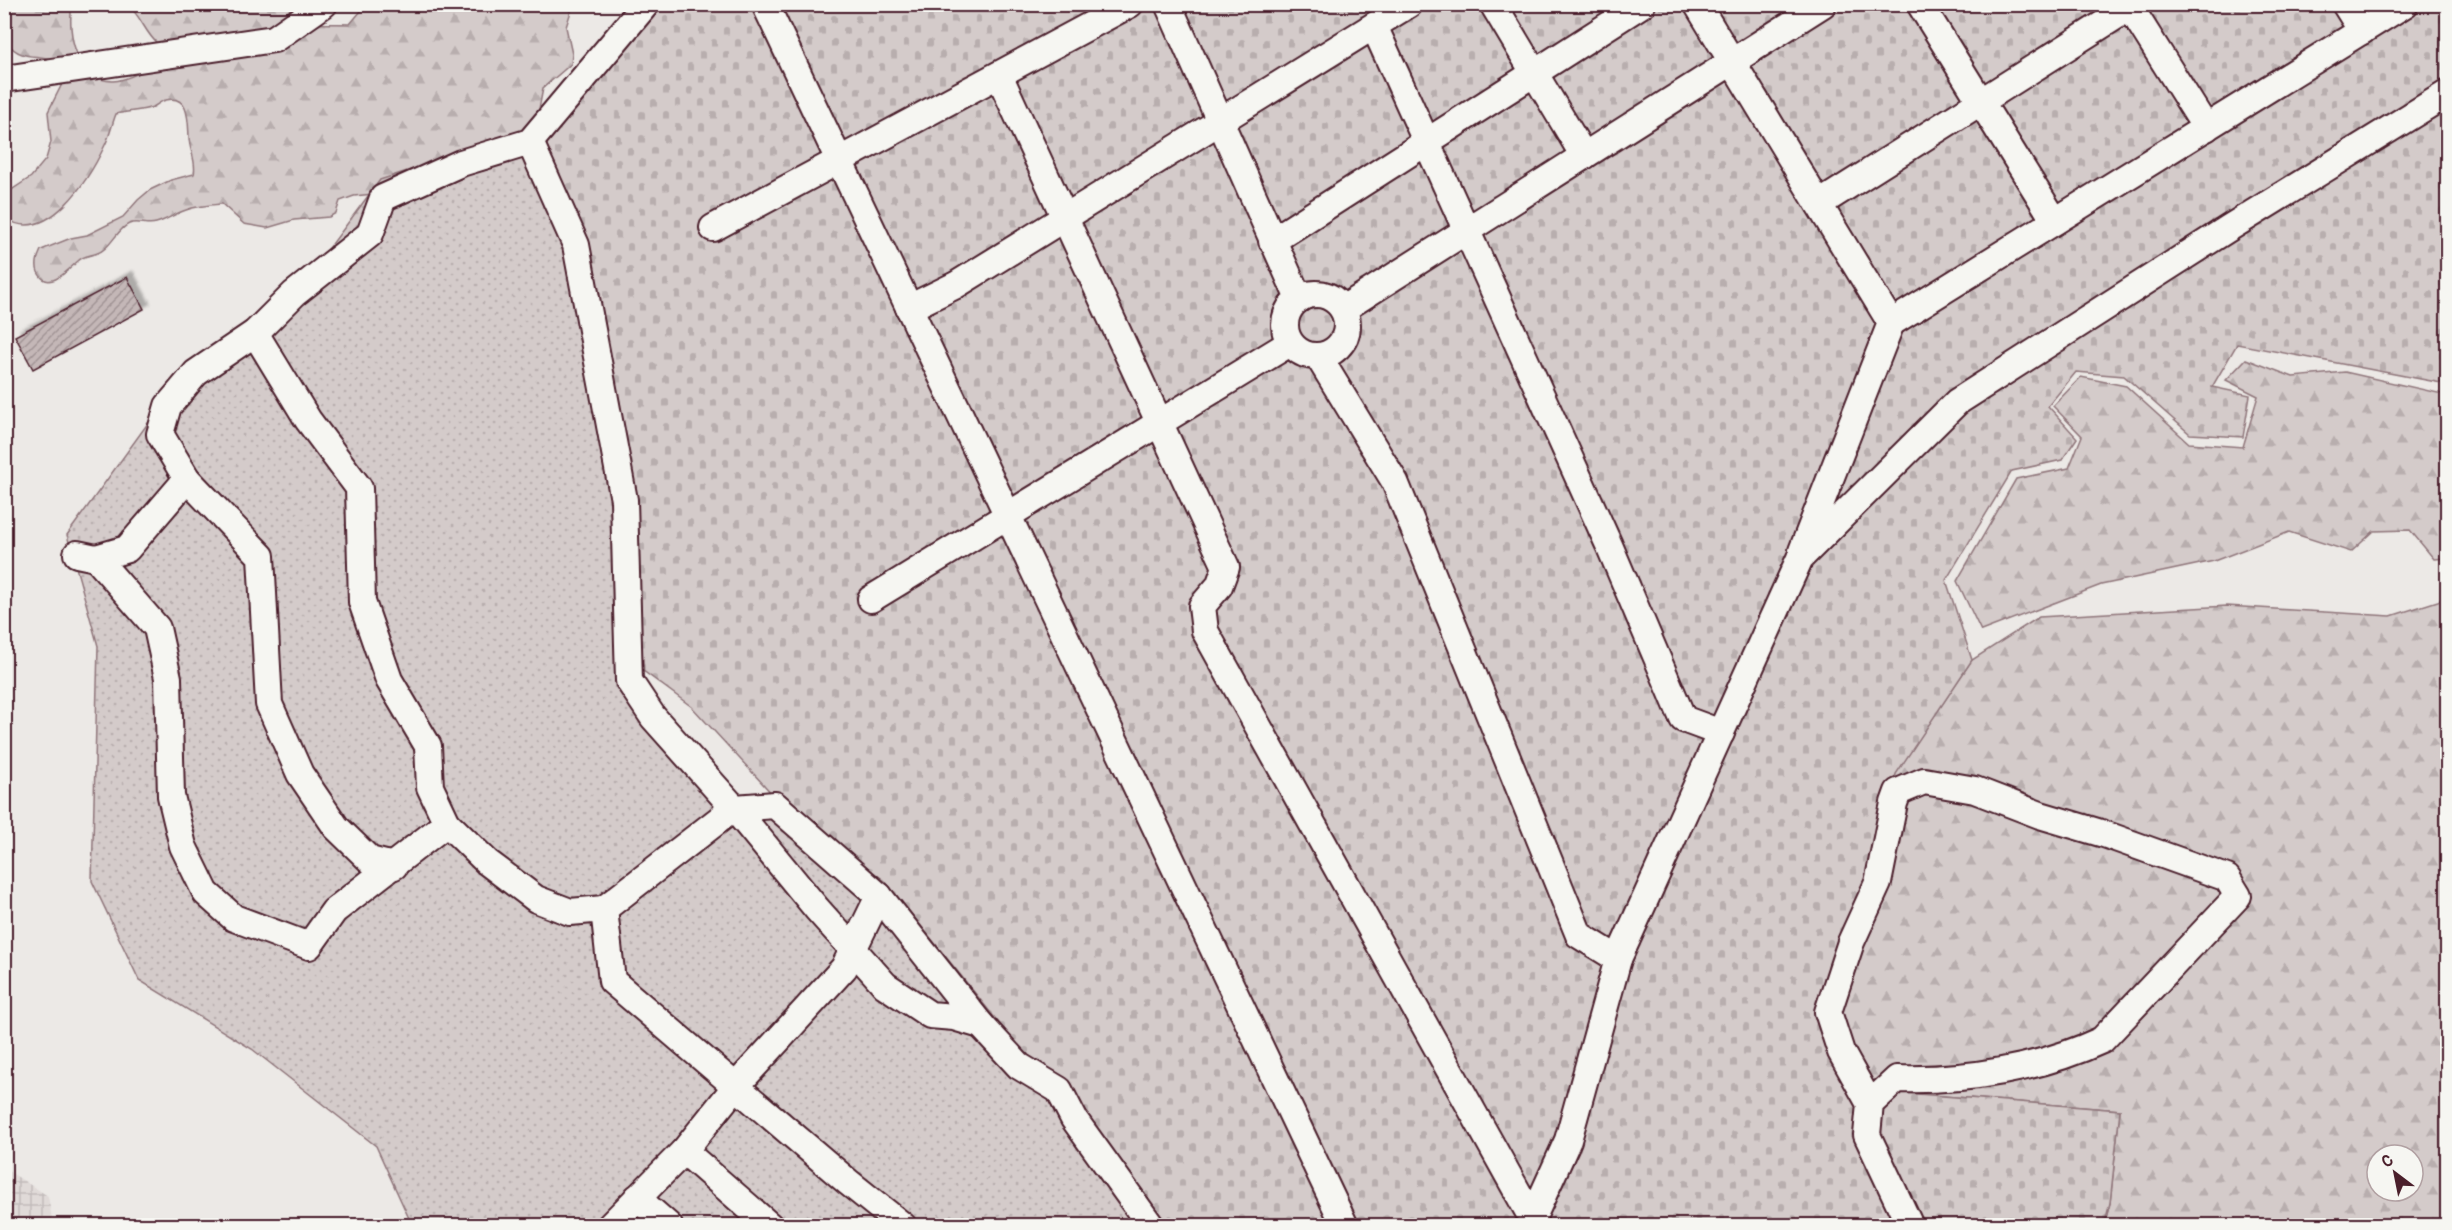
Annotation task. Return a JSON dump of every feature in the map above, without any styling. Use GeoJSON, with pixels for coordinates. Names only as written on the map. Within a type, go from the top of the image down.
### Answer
{"type":"FeatureCollection","features":[{"type":"Feature","properties":{"kind":"lane"},"geometry":{"type":"LineString","coordinates":[[4,79],[274,39],[324,4]]}},
{"type":"Feature","properties":{"kind":"lane"},"geometry":{"type":"LineString","coordinates":[[394,866],[370,860],[336,827],[300,774],[269,704],[261,556],[187,479],[160,434],[168,406],[196,373],[255,333],[294,294],[370,234],[383,198],[461,163],[530,142],[645,4]]}},
{"type":"Feature","properties":{"kind":"lane"},"geometry":{"type":"LineString","coordinates":[[765,4],[1345,1226]]}},
{"type":"Feature","properties":{"kind":"lane"},"geometry":{"type":"LineString","coordinates":[[713,228],[1130,4]]}},
{"type":"Feature","properties":{"kind":"lane"},"geometry":{"type":"LineString","coordinates":[[1168,4],[1299,298]]}},
{"type":"Feature","properties":{"kind":"lane"},"geometry":{"type":"LineString","coordinates":[[909,308],[956,285],[1065,219],[1409,4]]}},
{"type":"Feature","properties":{"kind":"lane"},"geometry":{"type":"LineString","coordinates":[[1493,4],[1584,156]]}},
{"type":"Feature","properties":{"kind":"lane"},"geometry":{"type":"LineString","coordinates":[[1272,241],[1642,4]]}},
{"type":"Feature","properties":{"kind":"lane"},"geometry":{"type":"LineString","coordinates":[[1697,4],[1892,323]]}},
{"type":"Feature","properties":{"kind":"lane"},"geometry":{"type":"LineString","coordinates":[[1343,309],[1823,4]]}},
{"type":"Feature","properties":{"kind":"lane"},"geometry":{"type":"LineString","coordinates":[[1920,4],[2055,221]]}},
{"type":"Feature","properties":{"kind":"lane"},"geometry":{"type":"LineString","coordinates":[[2345,4],[2362,31]]}},
{"type":"Feature","properties":{"kind":"lane"},"geometry":{"type":"LineString","coordinates":[[1530,1222],[1568,1140],[1618,959],[1800,558],[1892,323],[2405,4]]}},
{"type":"Feature","properties":{"kind":"lane"},"geometry":{"type":"LineString","coordinates":[[1819,204],[2131,6],[2206,128]]}},
{"type":"Feature","properties":{"kind":"lane"},"geometry":{"type":"LineString","coordinates":[[1374,26],[1609,545],[1683,719],[1721,733]]}},
{"type":"Feature","properties":{"kind":"lane"},"geometry":{"type":"LineString","coordinates":[[999,75],[1158,424],[1226,567],[1219,586],[1202,606],[1205,630],[1530,1222]]}},
{"type":"Feature","properties":{"kind":"lane"},"geometry":{"type":"LineString","coordinates":[[1800,558],[1957,402],[2229,228],[2448,93]]}},
{"type":"Feature","properties":{"kind":"lane"},"geometry":{"type":"LineString","coordinates":[[530,142],[576,245],[624,500],[629,681],[652,717],[734,808],[885,985],[930,1015],[954,1017],[981,1025]]}},
{"type":"Feature","properties":{"kind":"lane"},"geometry":{"type":"LineString","coordinates":[[1318,293],[1328,296],[1343,309],[1347,319],[1347,330],[1337,348],[1318,356],[1307,355],[1290,343],[1284,324],[1291,305],[1299,298],[1318,293]]}},
{"type":"Feature","properties":{"kind":"lane"},"geometry":{"type":"LineString","coordinates":[[255,333],[308,420],[359,488],[362,602],[389,680],[428,746],[430,787],[447,823],[487,862],[536,899],[570,912],[604,909],[734,808],[776,805],[879,896],[981,1025],[1019,1066],[1059,1090],[1074,1119],[1151,1226]]}},
{"type":"Feature","properties":{"kind":"lane"},"geometry":{"type":"LineString","coordinates":[[871,599],[1290,343]]}},
{"type":"Feature","properties":{"kind":"lane"},"geometry":{"type":"LineString","coordinates":[[1318,356],[1395,482],[1579,935],[1618,959]]}},
{"type":"Feature","properties":{"kind":"lane"},"geometry":{"type":"LineString","coordinates":[[187,479],[127,549],[87,556],[157,628],[168,678],[171,796],[183,846],[206,893],[234,918],[309,946],[334,911],[447,823]]}},
{"type":"Feature","properties":{"kind":"lane"},"geometry":{"type":"LineString","coordinates":[[1870,1104],[1896,1080],[1938,1080],[2020,1068],[2074,1053],[2102,1040],[2238,896],[2227,878],[2104,834],[2040,815],[1975,790],[1924,781],[1898,792],[1878,884],[1851,942],[1828,1012],[1840,1052],[1870,1104],[1868,1135],[1910,1226]]}},
{"type":"Feature","properties":{"kind":"lane"},"geometry":{"type":"LineString","coordinates":[[610,1226],[684,1151],[736,1086],[844,968],[879,896]]}},
{"type":"Feature","properties":{"kind":"lane"},"geometry":{"type":"LineString","coordinates":[[604,909],[612,981],[903,1226]]}},
{"type":"Feature","properties":{"kind":"lane"},"geometry":{"type":"LineString","coordinates":[[684,1151],[770,1226]]}},
{"type":"Feature","properties":{"kind":"lane"},"geometry":{"type":"LineString","coordinates":[[637,1198],[669,1226]]}},
{"type":"Feature","properties":{"kind":"shaded area"},"geometry":{"type":"Polygon","coordinates":[[[5,1169],[48,1196],[53,1225],[5,1225],[5,1169]]]}},
{"type":"Feature","properties":{"kind":"green space"},"geometry":{"type":"Polygon","coordinates":[[[469,4],[573,5],[566,27],[572,54],[571,64],[543,88],[539,109],[532,127],[383,193],[354,196],[340,201],[336,213],[329,217],[294,220],[267,228],[244,224],[222,204],[204,206],[190,209],[153,224],[132,223],[125,226],[103,250],[81,259],[53,280],[47,281],[42,278],[37,266],[41,250],[71,238],[87,235],[123,217],[150,190],[171,180],[194,174],[184,105],[174,99],[166,100],[153,107],[116,114],[107,141],[89,174],[66,204],[52,216],[37,223],[21,225],[5,218],[4,195],[31,177],[46,159],[51,142],[48,112],[63,82],[57,61],[19,53],[6,42],[5,5],[72,5],[73,41],[82,64],[100,79],[118,81],[148,69],[158,44],[128,5],[286,5],[293,13],[308,21],[323,24],[350,24],[366,5],[427,5],[441,9],[469,4]]]}},
{"type":"Feature","properties":{"kind":"green space"},"geometry":{"type":"Polygon","coordinates":[[[663,5],[2447,5],[2447,384],[2237,344],[2212,387],[2250,395],[2243,437],[2190,434],[2124,376],[2076,372],[2048,406],[2077,438],[2062,460],[2012,471],[1946,580],[1972,660],[1896,774],[1867,882],[1830,985],[1867,1090],[2120,1110],[2110,1203],[2104,1225],[1161,1225],[885,881],[775,797],[692,707],[642,670],[635,496],[586,239],[545,142],[663,5]]]}},
{"type":"Feature","properties":{"kind":"green space"},"geometry":{"type":"Polygon","coordinates":[[[527,132],[569,248],[615,502],[620,684],[739,818],[778,818],[868,896],[1050,1093],[1142,1225],[412,1225],[376,1146],[252,1049],[139,980],[92,881],[98,646],[67,535],[177,383],[315,267],[380,180],[527,132]]]}},
{"type":"Feature","properties":{"kind":"green space"},"geometry":{"type":"Polygon","coordinates":[[[2246,359],[2293,377],[2345,372],[2447,395],[2447,558],[2434,559],[2410,530],[2374,531],[2351,552],[2289,532],[2214,561],[2101,585],[1981,631],[1957,581],[2016,479],[2069,468],[2082,436],[2053,406],[2081,377],[2126,386],[2189,443],[2243,447],[2258,396],[2226,380],[2246,359]]]}},
{"type":"Feature","properties":{"kind":"green space"},"geometry":{"type":"Polygon","coordinates":[[[2447,598],[2447,1225],[2104,1225],[2110,1203],[2120,1110],[1867,1090],[1830,985],[1867,882],[1896,773],[1972,660],[2039,617],[2227,606],[2391,616],[2447,598]]]}},
{"type":"Feature","properties":{"kind":"building"},"geometry":{"type":"Polygon","coordinates":[[[127,277],[144,309],[33,369],[15,336],[127,277]]]}}]}
